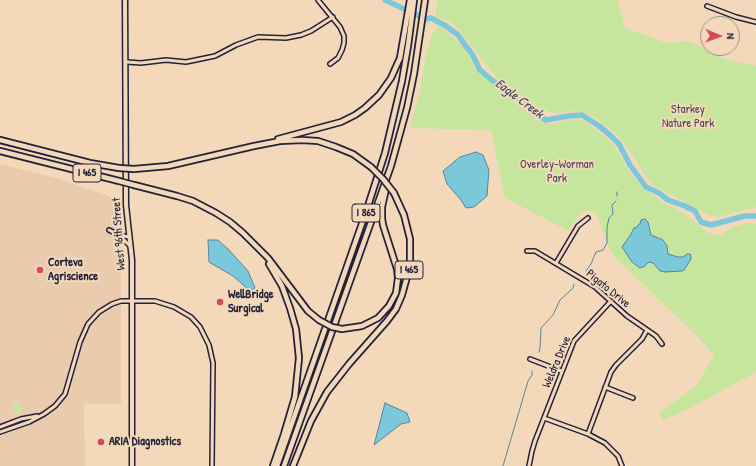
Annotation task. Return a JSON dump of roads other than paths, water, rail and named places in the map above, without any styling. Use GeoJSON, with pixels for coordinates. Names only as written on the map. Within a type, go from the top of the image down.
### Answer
{"type":"FeatureCollection","features":[{"type":"Feature","properties":{"kind":"highway"},"geometry":{"type":"LineString","coordinates":[[254,146],[337,124],[350,118],[365,108],[379,95],[393,74],[400,58],[408,28],[410,0]]}},
{"type":"Feature","properties":{"kind":"highway","name":"I 865"},"geometry":{"type":"LineString","coordinates":[[277,466],[369,205],[385,153],[402,81],[408,28],[414,0]]}},
{"type":"Feature","properties":{"kind":"highway","name":"I 865"},"geometry":{"type":"LineString","coordinates":[[284,466],[391,166],[410,95],[421,34],[425,0]]}},
{"type":"Feature","properties":{"kind":"highway","name":"I 465"},"geometry":{"type":"LineString","coordinates":[[0,140],[90,163],[134,169],[157,168],[179,164],[286,140],[318,141],[336,146],[358,157],[383,179],[394,194],[404,215],[410,239],[410,266],[402,295],[396,309],[388,321],[345,369],[327,392],[310,421],[293,466]]}},
{"type":"Feature","properties":{"kind":"highway","name":"I 465"},"geometry":{"type":"LineString","coordinates":[[0,151],[177,196],[204,206],[230,222],[254,243],[271,266],[284,291],[294,318],[298,341],[299,358],[296,389],[287,426],[273,466]]}},
{"type":"Feature","properties":{"kind":"highway"},"geometry":{"type":"LineString","coordinates":[[254,243],[268,258],[308,311],[319,320],[332,327],[342,329],[362,326],[378,318],[389,306],[396,292],[398,278],[397,269],[383,225],[381,213],[382,202],[391,166]]}},
{"type":"Feature","properties":{"kind":"main road","name":"West 96th Street"},"geometry":{"type":"LineString","coordinates":[[125,0],[127,62],[126,205],[132,260],[133,301],[132,466]]}},
{"type":"Feature","properties":{"kind":"street"},"geometry":{"type":"LineString","coordinates":[[318,0],[333,17],[344,36],[344,43],[338,58],[330,64]]}},
{"type":"Feature","properties":{"kind":"street"},"geometry":{"type":"LineString","coordinates":[[707,6],[736,17],[756,22]]}},
{"type":"Feature","properties":{"kind":"street"},"geometry":{"type":"LineString","coordinates":[[127,62],[141,63],[166,60],[186,62],[215,56],[236,45],[258,37],[286,38],[301,35],[311,31],[333,17]]}},
{"type":"Feature","properties":{"kind":"street"},"geometry":{"type":"LineString","coordinates":[[556,263],[578,226],[588,218]]}},
{"type":"Feature","properties":{"kind":"street"},"geometry":{"type":"LineString","coordinates":[[109,230],[119,235],[129,237]]}},
{"type":"Feature","properties":{"kind":"street"},"geometry":{"type":"LineString","coordinates":[[119,235],[130,246]]}},
{"type":"Feature","properties":{"kind":"street","name":"Pigato Drive"},"geometry":{"type":"LineString","coordinates":[[527,251],[535,252],[596,287],[627,316],[656,336],[662,344]]}},
{"type":"Feature","properties":{"kind":"street"},"geometry":{"type":"LineString","coordinates":[[0,432],[29,422],[41,415],[55,406],[65,394],[80,342],[88,324],[99,312],[112,304],[122,301],[155,301],[174,307],[191,317],[200,327],[211,351],[213,363],[212,466]]}},
{"type":"Feature","properties":{"kind":"street","name":"Weldra Drive"},"geometry":{"type":"LineString","coordinates":[[529,466],[532,451],[574,341],[611,301]]}},
{"type":"Feature","properties":{"kind":"street"},"geometry":{"type":"LineString","coordinates":[[588,434],[611,372],[642,339],[647,330]]}},
{"type":"Feature","properties":{"kind":"street"},"geometry":{"type":"LineString","coordinates":[[530,359],[562,371]]}},
{"type":"Feature","properties":{"kind":"street"},"geometry":{"type":"LineString","coordinates":[[605,386],[633,398]]}},
{"type":"Feature","properties":{"kind":"street"},"geometry":{"type":"LineString","coordinates":[[0,427],[21,419],[41,415]]}},
{"type":"Feature","properties":{"kind":"street"},"geometry":{"type":"LineString","coordinates":[[544,418],[588,434],[605,443],[613,449],[622,466]]}},
{"type":"Feature","properties":{"kind":"water"},"geometry":{"type":"Polygon","coordinates":[[[476,152],[483,155],[489,170],[487,196],[474,207],[466,208],[447,184],[443,171],[460,157],[476,152]]]}},
{"type":"Feature","properties":{"kind":"water"},"geometry":{"type":"Polygon","coordinates":[[[645,219],[648,222],[651,235],[663,240],[667,246],[668,254],[683,257],[690,254],[691,259],[684,270],[665,272],[660,271],[653,263],[649,262],[640,268],[632,262],[622,247],[634,228],[640,224],[641,220],[645,219]]]}},
{"type":"Feature","properties":{"kind":"water"},"geometry":{"type":"Polygon","coordinates":[[[208,240],[218,240],[229,250],[248,271],[255,288],[250,291],[233,276],[209,262],[208,240]]]}},
{"type":"Feature","properties":{"kind":"water"},"geometry":{"type":"Polygon","coordinates":[[[385,403],[407,413],[410,422],[401,424],[374,445],[385,403]]]}},
{"type":"Feature","properties":{"kind":"waterway","name":"Eagle Creek"},"geometry":{"type":"LineString","coordinates":[[385,0],[426,19],[431,18],[446,26],[458,35],[472,54],[480,70],[522,102],[532,112],[546,120],[582,115],[599,126],[619,144],[630,165],[646,187],[659,193],[668,200],[695,211],[701,222],[711,225],[745,216],[756,216]]}},
{"type":"Feature","properties":{"kind":"waterway"},"geometry":{"type":"LineString","coordinates":[[586,271],[596,252],[603,250],[607,243],[607,227],[609,218],[613,214],[612,205],[616,201]]}},
{"type":"Feature","properties":{"kind":"waterway"},"geometry":{"type":"LineString","coordinates":[[539,352],[541,328],[553,315],[560,300],[573,288],[574,284]]}},
{"type":"Feature","properties":{"kind":"waterway"},"geometry":{"type":"LineString","coordinates":[[503,466],[532,371]]}},
{"type":"Feature","properties":{"kind":"place","name":"Corteva Agriscience"},"geometry":{"type":"Point","coordinates":[40,270]}},
{"type":"Feature","properties":{"kind":"place","name":"WellBridge Surgical"},"geometry":{"type":"Point","coordinates":[220,302]}},
{"type":"Feature","properties":{"kind":"place","name":"ARIA Diagnostics"},"geometry":{"type":"Point","coordinates":[101,442]}},
{"type":"Feature","properties":{"kind":"park label","name":"Starkey Nature Park"},"geometry":{"type":"Point","coordinates":[688,117]}},
{"type":"Feature","properties":{"kind":"park label","name":"Overley-Worman Park"},"geometry":{"type":"Point","coordinates":[557,172]}}]}
